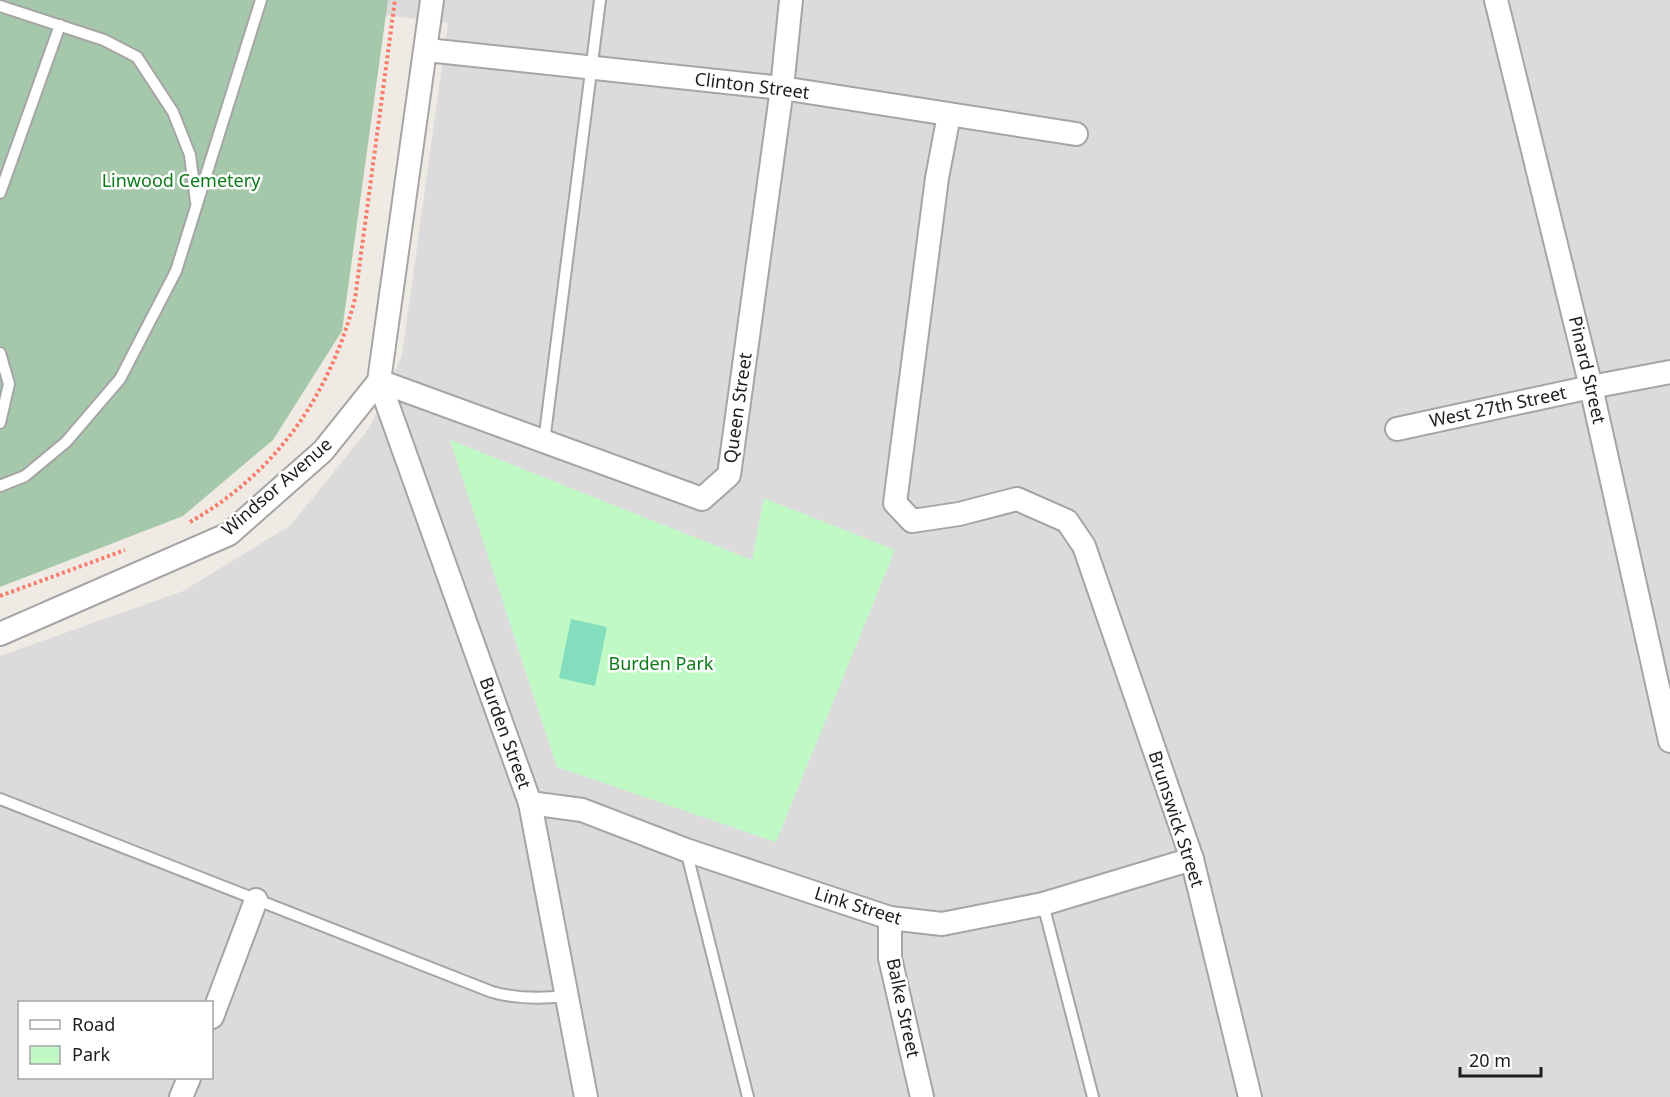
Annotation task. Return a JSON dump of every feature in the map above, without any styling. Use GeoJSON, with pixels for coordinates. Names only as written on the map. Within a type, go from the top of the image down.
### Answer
{"type":"FeatureCollection","features":[{"type":"Feature","properties":{"kind":"street"},"geometry":{"type":"LineString","coordinates":[[379,381],[427,50],[432,0]]}},
{"type":"Feature","properties":{"kind":"street","name":"Queen Street"},"geometry":{"type":"LineString","coordinates":[[379,381],[702,499],[729,475],[782,88],[791,0]]}},
{"type":"Feature","properties":{"kind":"street","name":"Pinard Street"},"geometry":{"type":"LineString","coordinates":[[1496,0],[1591,387],[1670,741]]}},
{"type":"Feature","properties":{"kind":"street","name":"Clinton Street"},"geometry":{"type":"LineString","coordinates":[[427,50],[782,88],[1076,134]]}},
{"type":"Feature","properties":{"kind":"street","name":"Brunswick Street"},"geometry":{"type":"LineString","coordinates":[[949,115],[937,178],[896,503],[912,521],[959,514],[1017,499],[1067,521],[1084,546],[1192,859],[1250,1097]]}},
{"type":"Feature","properties":{"kind":"street","name":"West 27th Street"},"geometry":{"type":"LineString","coordinates":[[1397,429],[1670,372]]}},
{"type":"Feature","properties":{"kind":"street","name":"Windsor Avenue"},"geometry":{"type":"LineString","coordinates":[[0,634],[229,534],[323,451],[379,381]]}},
{"type":"Feature","properties":{"kind":"street","name":"Burden Street"},"geometry":{"type":"LineString","coordinates":[[379,381],[530,803],[586,1097]]}},
{"type":"Feature","properties":{"kind":"street","name":"Link Street"},"geometry":{"type":"LineString","coordinates":[[530,803],[582,810],[686,850],[890,918],[942,924],[1043,904],[1192,859]]}},
{"type":"Feature","properties":{"kind":"street"},"geometry":{"type":"LineString","coordinates":[[213,1014],[256,900]]}},
{"type":"Feature","properties":{"kind":"street","name":"Balke Street"},"geometry":{"type":"LineString","coordinates":[[890,918],[890,958],[922,1097]]}},
{"type":"Feature","properties":{"kind":"street"},"geometry":{"type":"LineString","coordinates":[[181,1097],[188,1079]]}},
{"type":"Feature","properties":{"kind":"lane"},"geometry":{"type":"LineString","coordinates":[[0,486],[25,476],[66,442],[120,379],[177,271],[261,0]]}},
{"type":"Feature","properties":{"kind":"lane"},"geometry":{"type":"LineString","coordinates":[[544,442],[600,0]]}},
{"type":"Feature","properties":{"kind":"lane"},"geometry":{"type":"LineString","coordinates":[[0,6],[104,40],[137,57],[173,112],[185,144],[194,183],[196,208]]}},
{"type":"Feature","properties":{"kind":"lane"},"geometry":{"type":"LineString","coordinates":[[0,193],[60,25]]}},
{"type":"Feature","properties":{"kind":"lane"},"geometry":{"type":"LineString","coordinates":[[0,353],[9,384],[0,423]]}},
{"type":"Feature","properties":{"kind":"lane"},"geometry":{"type":"LineString","coordinates":[[0,799],[492,992],[510,997],[537,999],[566,996]]}},
{"type":"Feature","properties":{"kind":"lane"},"geometry":{"type":"LineString","coordinates":[[686,850],[748,1097]]}},
{"type":"Feature","properties":{"kind":"lane"},"geometry":{"type":"LineString","coordinates":[[1043,904],[1093,1097]]}},
{"type":"Feature","properties":{"kind":"path"},"geometry":{"type":"LineString","coordinates":[[182,526],[210,510],[242,486],[291,436],[318,393],[348,325],[355,299],[395,0]]}},
{"type":"Feature","properties":{"kind":"path"},"geometry":{"type":"LineString","coordinates":[[0,596],[134,546]]}},
{"type":"Feature","properties":{"kind":"shaded area"},"geometry":{"type":"Polygon","coordinates":[[[388,0],[1670,0],[1670,1097],[0,1097],[0,656],[183,591],[291,525],[370,427],[402,355],[448,23],[385,15],[388,0]]]}},
{"type":"Feature","properties":{"kind":"green space","name":"Linwood Cemetery"},"geometry":{"type":"Polygon","coordinates":[[[0,0],[388,0],[342,331],[273,440],[183,516],[0,587],[0,0]]]}},
{"type":"Feature","properties":{"kind":"green space","name":"Burden Park"},"geometry":{"type":"Polygon","coordinates":[[[450,440],[752,560],[764,498],[895,550],[776,842],[557,767],[450,440]]]}},
{"type":"Feature","properties":{"kind":"green space"},"geometry":{"type":"Polygon","coordinates":[[[571,619],[607,627],[595,686],[559,678],[571,619]]]}}]}
